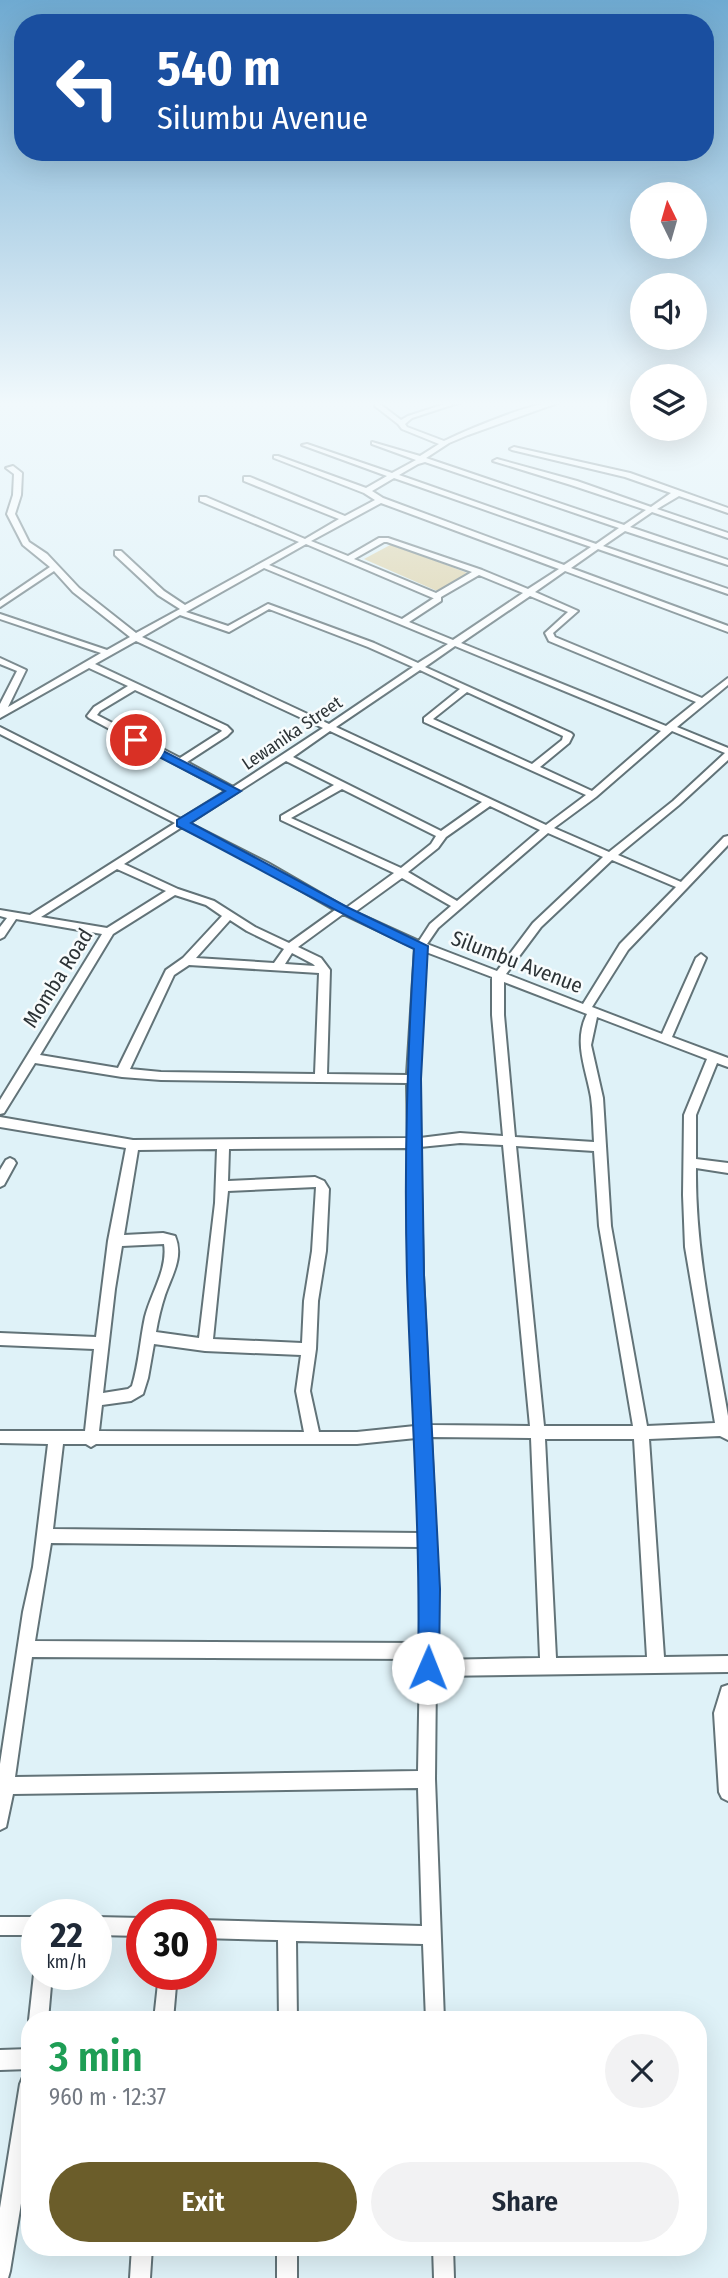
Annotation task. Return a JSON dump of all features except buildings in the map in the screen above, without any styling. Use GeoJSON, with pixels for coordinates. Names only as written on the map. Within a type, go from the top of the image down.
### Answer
{"type":"FeatureCollection","features":[{"type":"Feature","properties":{"kind":"street"},"geometry":{"type":"LineString","coordinates":[[13,507],[13,522],[26,543],[44,556],[76,590],[137,638],[329,725],[547,829],[682,886]]}},
{"type":"Feature","properties":{"kind":"street"},"geometry":{"type":"LineString","coordinates":[[223,507],[436,596]]}},
{"type":"Feature","properties":{"kind":"street"},"geometry":{"type":"LineString","coordinates":[[316,507],[345,519]]}},
{"type":"Feature","properties":{"kind":"street"},"geometry":{"type":"LineString","coordinates":[[0,714],[367,507]]}},
{"type":"Feature","properties":{"kind":"street"},"geometry":{"type":"LineString","coordinates":[[400,507],[728,629]]}},
{"type":"Feature","properties":{"kind":"street"},"geometry":{"type":"LineString","coordinates":[[485,507],[728,592]]}},
{"type":"Feature","properties":{"kind":"street"},"geometry":{"type":"LineString","coordinates":[[565,507],[728,563]]}},
{"type":"Feature","properties":{"kind":"street"},"geometry":{"type":"LineString","coordinates":[[641,507],[728,536]]}},
{"type":"Feature","properties":{"kind":"street","name":"Lewanika Street"},"geometry":{"type":"LineString","coordinates":[[32,918],[286,757],[329,725],[656,507]]}},
{"type":"Feature","properties":{"kind":"street"},"geometry":{"type":"LineString","coordinates":[[349,559],[382,540],[388,540],[529,592],[574,611],[549,633],[552,639],[702,701]]}},
{"type":"Feature","properties":{"kind":"street"},"geometry":{"type":"LineString","coordinates":[[118,553],[181,610],[229,629],[268,606],[371,645],[464,690],[568,735],[566,741],[532,769]]}},
{"type":"Feature","properties":{"kind":"street"},"geometry":{"type":"LineString","coordinates":[[263,565],[728,753],[676,803],[610,856],[537,925],[498,976],[499,1027],[538,1434],[548,1665]]}},
{"type":"Feature","properties":{"kind":"street"},"geometry":{"type":"LineString","coordinates":[[0,605],[53,568]]}},
{"type":"Feature","properties":{"kind":"street"},"geometry":{"type":"LineString","coordinates":[[436,596],[479,572]]}},
{"type":"Feature","properties":{"kind":"street"},"geometry":{"type":"LineString","coordinates":[[402,622],[438,599],[436,596]]}},
{"type":"Feature","properties":{"kind":"street"},"geometry":{"type":"LineString","coordinates":[[0,616],[109,653]]}},
{"type":"Feature","properties":{"kind":"street"},"geometry":{"type":"LineString","coordinates":[[0,661],[22,670],[0,714]]}},
{"type":"Feature","properties":{"kind":"street"},"geometry":{"type":"LineString","coordinates":[[88,664],[227,731],[180,762]]}},
{"type":"Feature","properties":{"kind":"street"},"geometry":{"type":"LineString","coordinates":[[435,2011],[426,1779],[430,1589],[416,1275],[413,1079],[421,946],[434,926],[547,829],[593,795],[669,728],[728,681]]}},
{"type":"Feature","properties":{"kind":"street"},"geometry":{"type":"LineString","coordinates":[[135,686],[97,709],[92,716],[234,791]]}},
{"type":"Feature","properties":{"kind":"street"},"geometry":{"type":"LineString","coordinates":[[464,690],[427,720],[593,795]]}},
{"type":"Feature","properties":{"kind":"street","name":"Silumbu Avenue"},"geometry":{"type":"LineString","coordinates":[[0,730],[264,865],[345,911],[421,946],[728,1063]]}},
{"type":"Feature","properties":{"kind":"street"},"geometry":{"type":"LineString","coordinates":[[286,757],[442,835]]}},
{"type":"Feature","properties":{"kind":"street"},"geometry":{"type":"LineString","coordinates":[[341,785],[284,818],[402,873],[458,906]]}},
{"type":"Feature","properties":{"kind":"street"},"geometry":{"type":"LineString","coordinates":[[277,967],[291,947],[402,873],[410,863],[439,841],[442,835],[489,802]]}},
{"type":"Feature","properties":{"kind":"street"},"geometry":{"type":"LineString","coordinates":[[656,1665],[641,1433],[606,1226],[598,1147],[597,1098],[586,1045],[590,1010],[624,947],[728,839]]}},
{"type":"Feature","properties":{"kind":"street"},"geometry":{"type":"LineString","coordinates":[[116,864],[174,891],[210,903],[228,916],[317,961],[325,970],[321,1078]]}},
{"type":"Feature","properties":{"kind":"street","name":"Momba Road"},"geometry":{"type":"LineString","coordinates":[[0,1110],[109,932],[174,891]]}},
{"type":"Feature","properties":{"kind":"street"},"geometry":{"type":"LineString","coordinates":[[0,913],[109,932]]}},
{"type":"Feature","properties":{"kind":"street"},"geometry":{"type":"LineString","coordinates":[[0,935],[14,915]]}},
{"type":"Feature","properties":{"kind":"street"},"geometry":{"type":"LineString","coordinates":[[122,1073],[170,973],[187,961],[228,916]]}},
{"type":"Feature","properties":{"kind":"street"},"geometry":{"type":"LineString","coordinates":[[666,1038],[701,958]]}},
{"type":"Feature","properties":{"kind":"street"},"geometry":{"type":"LineString","coordinates":[[187,961],[325,970]]}},
{"type":"Feature","properties":{"kind":"street"},"geometry":{"type":"LineString","coordinates":[[32,1058],[122,1073],[413,1079]]}},
{"type":"Feature","properties":{"kind":"street"},"geometry":{"type":"LineString","coordinates":[[0,1437],[56,1440],[357,1438],[425,1431],[538,1434],[726,1431],[692,1247],[690,1115],[713,1058]]}},
{"type":"Feature","properties":{"kind":"street"},"geometry":{"type":"LineString","coordinates":[[0,1122],[133,1145],[415,1143],[460,1138],[598,1147]]}},
{"type":"Feature","properties":{"kind":"street"},"geometry":{"type":"LineString","coordinates":[[205,1345],[222,1186],[223,1144]]}},
{"type":"Feature","properties":{"kind":"street"},"geometry":{"type":"LineString","coordinates":[[91,1440],[115,1241],[133,1145]]}},
{"type":"Feature","properties":{"kind":"street"},"geometry":{"type":"LineString","coordinates":[[0,1182],[10,1163]]}},
{"type":"Feature","properties":{"kind":"street"},"geometry":{"type":"LineString","coordinates":[[690,1163],[728,1168]]}},
{"type":"Feature","properties":{"kind":"street"},"geometry":{"type":"LineString","coordinates":[[222,1186],[315,1182],[323,1189],[319,1251],[303,1391],[313,1438]]}},
{"type":"Feature","properties":{"kind":"street"},"geometry":{"type":"LineString","coordinates":[[97,1400],[131,1395],[138,1390],[147,1336],[169,1266],[172,1246],[170,1240],[163,1238],[115,1241]]}},
{"type":"Feature","properties":{"kind":"street"},"geometry":{"type":"LineString","coordinates":[[147,1336],[205,1345],[309,1349]]}},
{"type":"Feature","properties":{"kind":"street"},"geometry":{"type":"LineString","coordinates":[[0,1339],[101,1343]]}},
{"type":"Feature","properties":{"kind":"street"},"geometry":{"type":"LineString","coordinates":[[0,1821],[3,1786],[44,1536],[56,1440]]}},
{"type":"Feature","properties":{"kind":"street"},"geometry":{"type":"LineString","coordinates":[[44,1536],[426,1540]]}},
{"type":"Feature","properties":{"kind":"street"},"geometry":{"type":"LineString","coordinates":[[26,1649],[548,1665],[728,1664]]}},
{"type":"Feature","properties":{"kind":"street"},"geometry":{"type":"LineString","coordinates":[[728,1693],[722,1713],[728,1792]]}},
{"type":"Feature","properties":{"kind":"street"},"geometry":{"type":"LineString","coordinates":[[3,1786],[426,1779]]}},
{"type":"Feature","properties":{"kind":"street"},"geometry":{"type":"LineString","coordinates":[[0,1926],[21,1926]]}},
{"type":"Feature","properties":{"kind":"street"},"geometry":{"type":"LineString","coordinates":[[217,1930],[431,1935]]}},
{"type":"Feature","properties":{"kind":"street"},"geometry":{"type":"LineString","coordinates":[[288,1933],[288,2011]]}},
{"type":"Feature","properties":{"kind":"street"},"geometry":{"type":"LineString","coordinates":[[39,2011],[41,1990]]}},
{"type":"Feature","properties":{"kind":"street"},"geometry":{"type":"LineString","coordinates":[[164,2011],[166,1990]]}},
{"type":"Feature","properties":{"kind":"street"},"geometry":{"type":"LineString","coordinates":[[0,2060],[21,2059]]}},
{"type":"Feature","properties":{"kind":"street"},"geometry":{"type":"LineString","coordinates":[[0,2271],[2,2238],[21,2134]]}},
{"type":"Feature","properties":{"kind":"street"},"geometry":{"type":"LineString","coordinates":[[140,2278],[141,2256]]}},
{"type":"Feature","properties":{"kind":"street"},"geometry":{"type":"LineString","coordinates":[[286,2278],[287,2256]]}},
{"type":"Feature","properties":{"kind":"street"},"geometry":{"type":"LineString","coordinates":[[443,2256],[444,2278]]}},
{"type":"Feature","properties":{"kind":"shaded area"},"geometry":{"type":"Polygon","coordinates":[[[392,544],[470,574],[437,591],[364,559],[392,544]]]}},
{"type":"Feature","properties":{"kind":"route"},"geometry":{"type":"LineString","coordinates":[[136,740],[234,791],[182,823],[264,865],[342,910],[421,946],[413,1079],[416,1275],[430,1589],[428,1668]]}}]}
